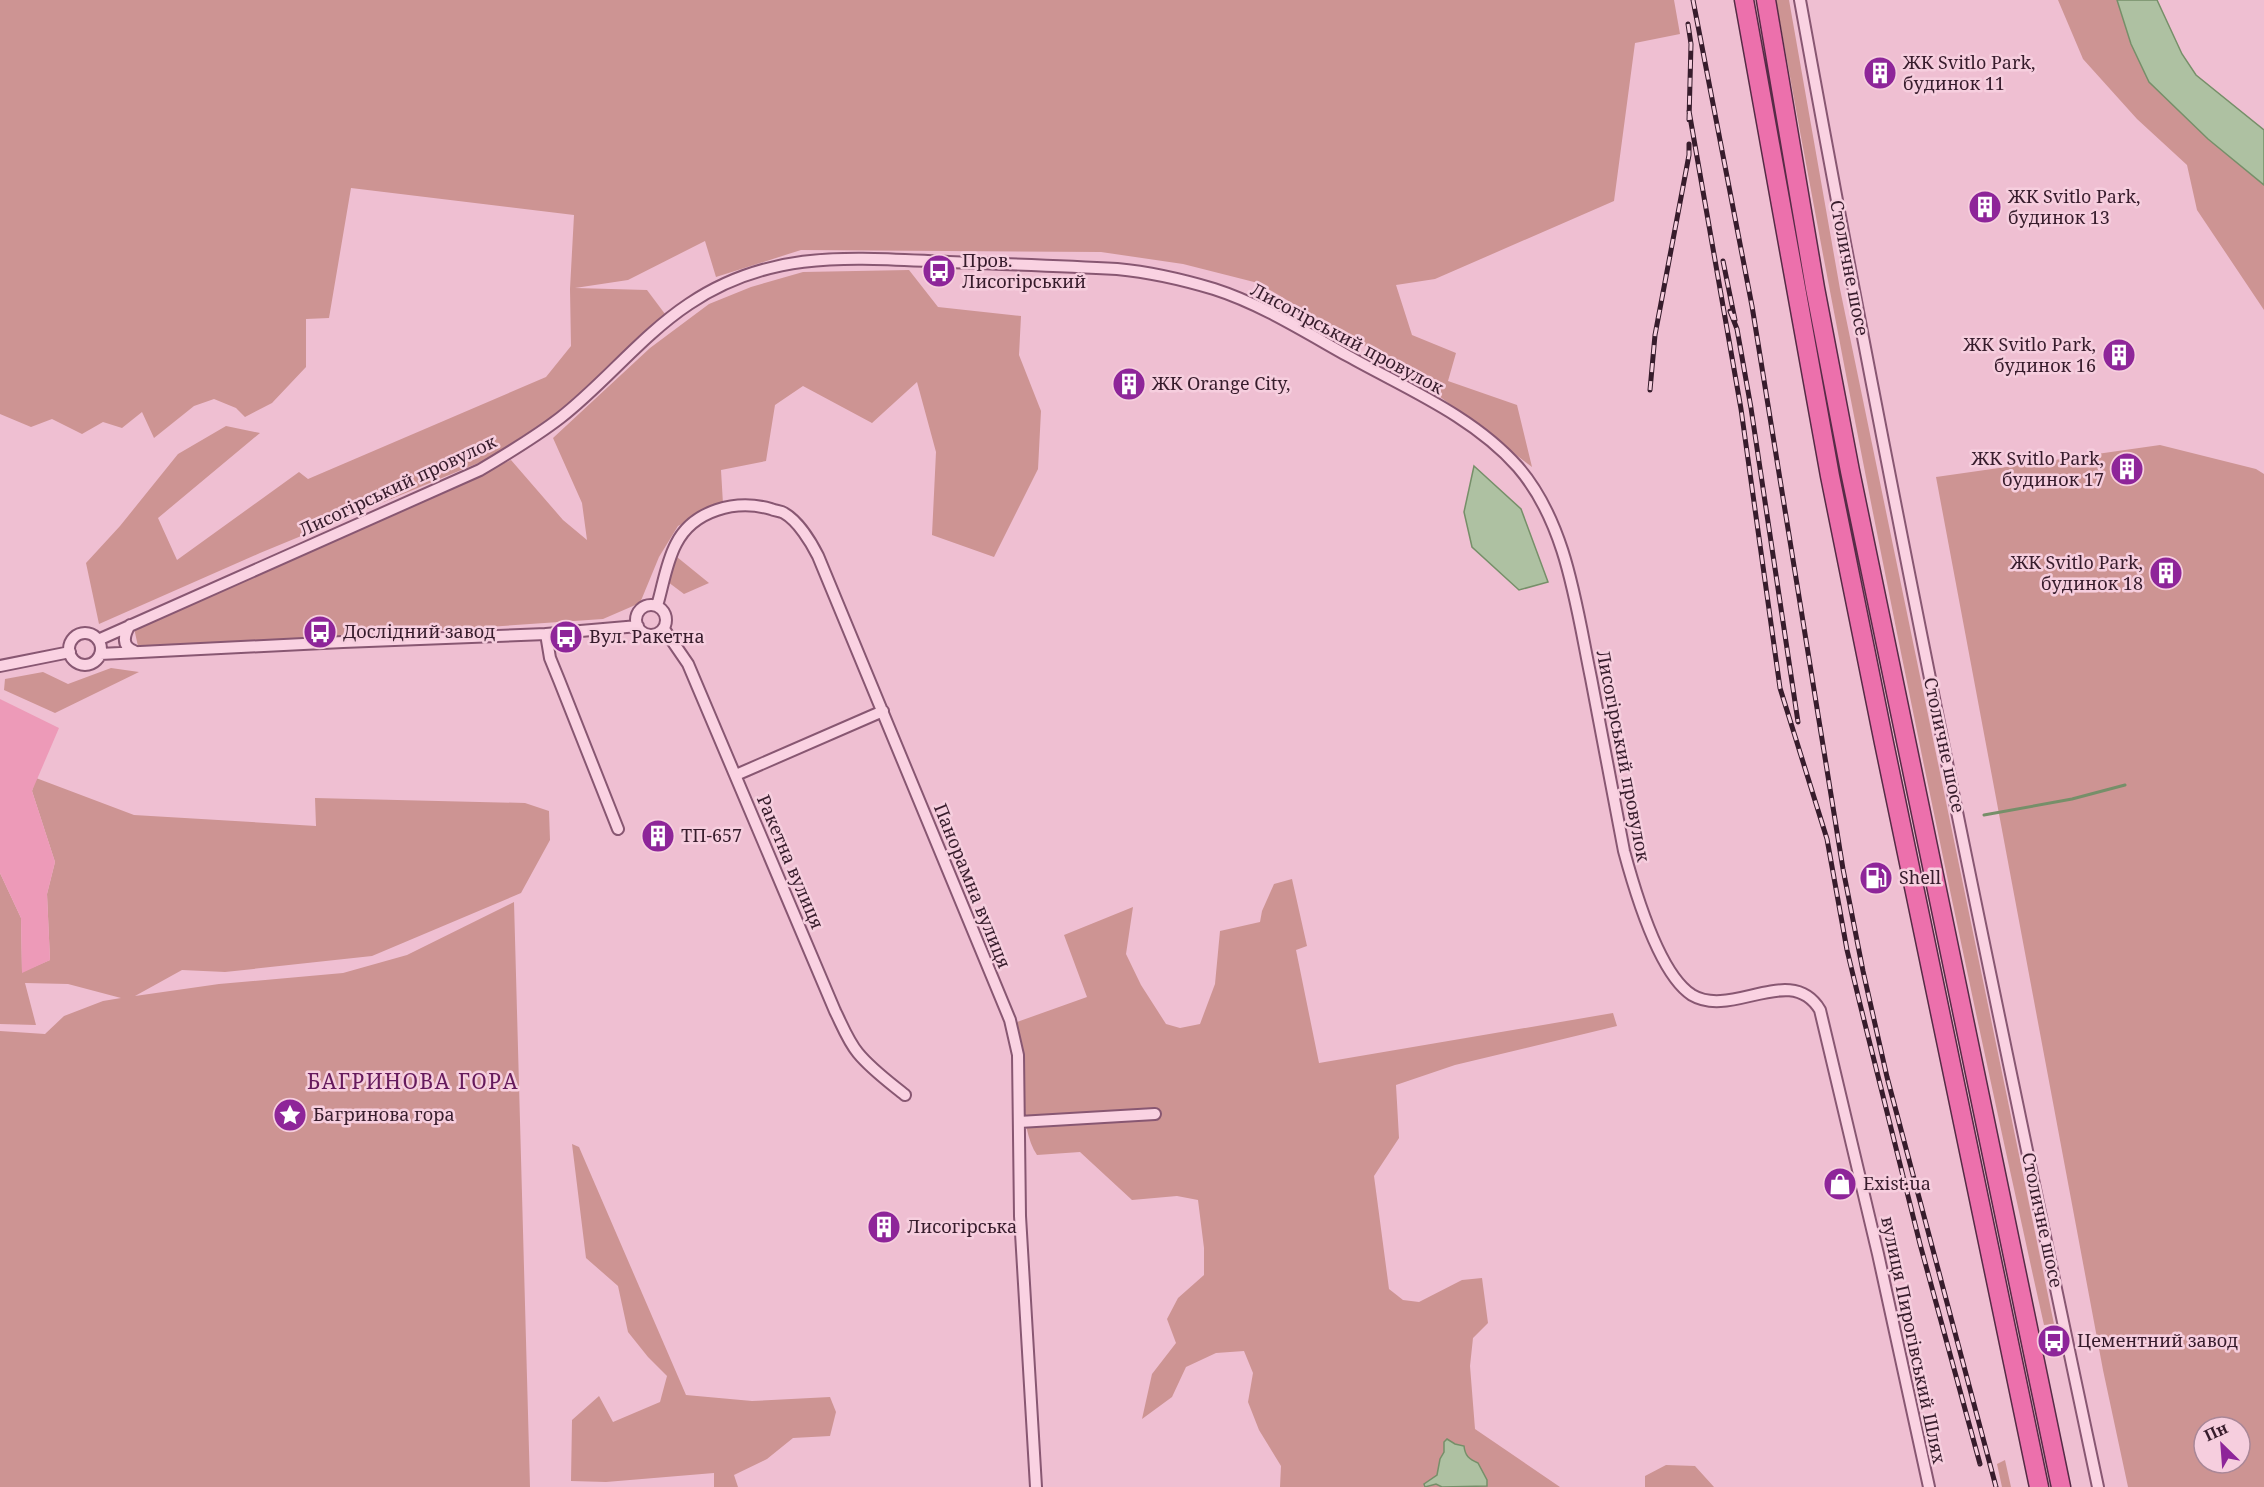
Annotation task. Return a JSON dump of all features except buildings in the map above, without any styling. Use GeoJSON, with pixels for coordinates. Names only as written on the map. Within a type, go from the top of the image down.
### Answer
{"type":"FeatureCollection","features":[{"type":"Feature","properties":{"kind":"highway"},"geometry":{"type":"LineString","coordinates":[[1744,0],[1830,476],[2039,1487]]}},
{"type":"Feature","properties":{"kind":"highway","name":"Столичне шосе"},"geometry":{"type":"LineString","coordinates":[[1766,0],[1815,288],[1852,483],[2061,1487]]}},
{"type":"Feature","properties":{"kind":"street","name":"Столичне шосе"},"geometry":{"type":"LineString","coordinates":[[1800,0],[1857,317],[1930,682],[2098,1487]]}},
{"type":"Feature","properties":{"kind":"street","name":"Лисогірський провулок"},"geometry":{"type":"LineString","coordinates":[[98,639],[480,470],[522,445],[561,417],[651,334],[689,304],[710,291],[754,272],[801,261],[826,258],[1141,271],[1215,289],[1283,320],[1458,417],[1489,440],[1517,466],[1549,515],[1565,562],[1574,595],[1624,851],[1634,886],[1669,969],[1686,990],[1700,999],[1710,1001],[1722,1001],[1787,989],[1807,995]]}},
{"type":"Feature","properties":{"kind":"street","name":"Панорамна вулиця"},"geometry":{"type":"LineString","coordinates":[[657,606],[676,543],[693,522],[725,506],[742,504],[759,506],[784,513],[808,537],[818,556],[1010,1020],[1018,1055],[1020,1222],[1036,1487]]}},
{"type":"Feature","properties":{"kind":"street"},"geometry":{"type":"LineString","coordinates":[[648,605],[657,606],[666,616],[664,629],[656,634],[648,634],[638,626],[636,619],[642,609],[648,605]]}},
{"type":"Feature","properties":{"kind":"street"},"geometry":{"type":"LineString","coordinates":[[130,625],[125,633],[124,642],[128,649],[135,651]]}},
{"type":"Feature","properties":{"kind":"street"},"geometry":{"type":"LineString","coordinates":[[100,654],[546,634],[638,626]]}},
{"type":"Feature","properties":{"kind":"street","name":"Ракетна вулиця"},"geometry":{"type":"LineString","coordinates":[[664,629],[688,664],[835,1011],[859,1054],[905,1095]]}},
{"type":"Feature","properties":{"kind":"street"},"geometry":{"type":"LineString","coordinates":[[85,633],[98,639],[101,646],[96,660],[89,664],[82,664],[71,657],[72,640],[78,635],[85,633]]}},
{"type":"Feature","properties":{"kind":"street"},"geometry":{"type":"LineString","coordinates":[[546,634],[556,673],[618,829]]}},
{"type":"Feature","properties":{"kind":"street"},"geometry":{"type":"LineString","coordinates":[[0,666],[70,652]]}},
{"type":"Feature","properties":{"kind":"street"},"geometry":{"type":"LineString","coordinates":[[736,775],[883,711]]}},
{"type":"Feature","properties":{"kind":"street","name":"вулиця Пирогівський Шлях"},"geometry":{"type":"LineString","coordinates":[[1807,995],[1816,1002],[1824,1019],[1929,1487]]}},
{"type":"Feature","properties":{"kind":"street"},"geometry":{"type":"LineString","coordinates":[[1019,1122],[1155,1114]]}},
{"type":"Feature","properties":{"kind":"shaded area"},"geometry":{"type":"Polygon","coordinates":[[[0,0],[1674,0],[1680,34],[1635,43],[1614,201],[1435,279],[1396,285],[1412,335],[1456,353],[1448,381],[1517,405],[1532,467],[1405,370],[1258,283],[1183,264],[1101,252],[801,250],[716,277],[705,241],[628,280],[575,288],[647,290],[665,314],[558,413],[488,459],[260,553],[99,624],[86,563],[120,526],[178,454],[226,426],[260,433],[158,518],[177,560],[299,472],[308,479],[546,377],[571,346],[570,289],[574,215],[351,188],[329,318],[306,319],[306,367],[272,403],[245,417],[236,408],[214,399],[194,406],[154,438],[142,412],[122,428],[103,422],[82,434],[52,419],[31,427],[0,414],[0,0]]]}},
{"type":"Feature","properties":{"kind":"shaded area"},"geometry":{"type":"Polygon","coordinates":[[[1776,0],[1789,0],[1840,289],[2054,1324],[2044,1325],[1937,829],[1870,498],[1776,0]]]}},
{"type":"Feature","properties":{"kind":"shaded area"},"geometry":{"type":"Polygon","coordinates":[[[2058,0],[2117,0],[2131,44],[2149,82],[2208,139],[2264,185],[2264,310],[2197,210],[2187,165],[2137,119],[2083,59],[2058,0]]]}},
{"type":"Feature","properties":{"kind":"shaded area"},"geometry":{"type":"Polygon","coordinates":[[[2117,0],[2157,0],[2182,54],[2196,75],[2264,130],[2264,185],[2208,139],[2149,82],[2131,44],[2117,0]]]}},
{"type":"Feature","properties":{"kind":"shaded area"},"geometry":{"type":"Polygon","coordinates":[[[909,270],[938,307],[1021,316],[1019,355],[1041,411],[1038,469],[994,557],[932,535],[936,452],[917,382],[872,423],[803,386],[775,405],[766,461],[721,470],[723,504],[678,526],[659,557],[640,603],[603,619],[139,651],[134,628],[511,460],[563,520],[587,540],[582,503],[553,438],[650,348],[709,304],[751,287],[803,272],[909,270]]]}},
{"type":"Feature","properties":{"kind":"shaded area"},"geometry":{"type":"Polygon","coordinates":[[[2160,445],[2256,469],[2264,474],[2264,1487],[2128,1487],[2103,1370],[1936,477],[2160,445]]]}},
{"type":"Feature","properties":{"kind":"shaded area"},"geometry":{"type":"Polygon","coordinates":[[[1474,466],[1521,509],[1548,582],[1519,590],[1472,547],[1464,512],[1474,466]]]}},
{"type":"Feature","properties":{"kind":"shaded area"},"geometry":{"type":"Polygon","coordinates":[[[677,557],[709,583],[684,594],[668,582],[677,557]]]}},
{"type":"Feature","properties":{"kind":"shaded area"},"geometry":{"type":"Polygon","coordinates":[[[111,668],[139,672],[55,713],[4,690],[5,679],[43,672],[68,684],[111,668]]]}},
{"type":"Feature","properties":{"kind":"shaded area"},"geometry":{"type":"Polygon","coordinates":[[[36,778],[134,815],[316,826],[315,798],[525,803],[549,811],[550,840],[521,893],[372,956],[225,972],[182,970],[135,996],[219,984],[343,973],[407,955],[514,902],[530,1487],[0,1487],[0,1031],[45,1034],[64,1016],[103,1001],[121,998],[68,984],[25,983],[36,1025],[0,1024],[0,873],[21,918],[22,972],[50,960],[47,894],[55,862],[32,791],[36,778]]]}},
{"type":"Feature","properties":{"kind":"shaded area"},"geometry":{"type":"Polygon","coordinates":[[[1292,879],[1307,946],[1296,950],[1319,1063],[1613,1013],[1617,1026],[1455,1065],[1396,1085],[1399,1138],[1374,1176],[1389,1289],[1403,1300],[1419,1302],[1462,1280],[1482,1278],[1488,1323],[1473,1338],[1470,1366],[1475,1429],[1560,1487],[1280,1487],[1281,1466],[1259,1430],[1248,1402],[1253,1373],[1244,1351],[1216,1353],[1186,1367],[1172,1397],[1142,1419],[1152,1374],[1176,1343],[1167,1319],[1178,1298],[1204,1275],[1204,1248],[1198,1200],[1177,1196],[1132,1200],[1080,1152],[1037,1155],[1031,1143],[1024,1110],[1017,1022],[1087,997],[1064,935],[1133,907],[1126,954],[1141,985],[1166,1024],[1180,1028],[1200,1024],[1215,984],[1220,931],[1260,922],[1262,911],[1274,884],[1292,879]]]}},
{"type":"Feature","properties":{"kind":"shaded area"},"geometry":{"type":"Polygon","coordinates":[[[572,1144],[579,1147],[686,1395],[752,1401],[830,1397],[836,1412],[830,1436],[793,1438],[767,1459],[734,1475],[738,1487],[714,1487],[714,1473],[606,1482],[571,1481],[572,1420],[599,1396],[613,1422],[660,1402],[667,1376],[628,1332],[618,1286],[586,1258],[572,1144]]]}},
{"type":"Feature","properties":{"kind":"shaded area"},"geometry":{"type":"Polygon","coordinates":[[[1447,1439],[1464,1446],[1468,1457],[1478,1463],[1487,1480],[1487,1486],[1442,1487],[1436,1484],[1425,1487],[1424,1484],[1437,1475],[1444,1452],[1444,1442],[1447,1439]]]}},
{"type":"Feature","properties":{"kind":"shaded area"},"geometry":{"type":"Polygon","coordinates":[[[2005,1460],[2011,1487],[2002,1487],[1997,1464],[2005,1460]]]}},
{"type":"Feature","properties":{"kind":"shaded area"},"geometry":{"type":"Polygon","coordinates":[[[1666,1465],[1695,1466],[1714,1487],[1645,1487],[1645,1476],[1666,1465]]]}},
{"type":"Feature","properties":{"kind":"sand"},"geometry":{"type":"Polygon","coordinates":[[[0,699],[59,728],[32,791],[55,862],[47,894],[50,960],[22,973],[21,918],[0,873],[0,699]]]}},
{"type":"Feature","properties":{"kind":"waterway"},"geometry":{"type":"LineString","coordinates":[[1984,815],[2072,799],[2125,785]]}},
{"type":"Feature","properties":{"kind":"railway"},"geometry":{"type":"LineString","coordinates":[[1693,0],[1752,306],[1843,869],[1863,971],[1887,1077],[1996,1487]]}},
{"type":"Feature","properties":{"kind":"railway"},"geometry":{"type":"LineString","coordinates":[[1688,24],[1691,44],[1689,120]]}},
{"type":"Feature","properties":{"kind":"railway"},"geometry":{"type":"LineString","coordinates":[[1689,111],[1741,409],[1780,688],[1827,839],[1847,950],[1860,1004],[1920,1244],[1980,1464]]}},
{"type":"Feature","properties":{"kind":"railway"},"geometry":{"type":"LineString","coordinates":[[1650,390],[1655,335],[1689,155],[1689,144]]}},
{"type":"Feature","properties":{"kind":"railway"},"geometry":{"type":"LineString","coordinates":[[1723,261],[1735,320]]}},
{"type":"Feature","properties":{"kind":"railway"},"geometry":{"type":"LineString","coordinates":[[1730,311],[1737,329],[1751,408],[1798,722]]}},
{"type":"Feature","properties":{"kind":"place","name":"ЖК Svitlo Park, будинок 11"},"geometry":{"type":"Point","coordinates":[1880,73]}},
{"type":"Feature","properties":{"kind":"place","name":"ЖК Svitlo Park, будинок 13"},"geometry":{"type":"Point","coordinates":[1985,207]}},
{"type":"Feature","properties":{"kind":"place","name":"Пров. Лисогірський"},"geometry":{"type":"Point","coordinates":[939,271]}},
{"type":"Feature","properties":{"kind":"place","name":"ЖК Svitlo Park, будинок 16"},"geometry":{"type":"Point","coordinates":[2119,355]}},
{"type":"Feature","properties":{"kind":"place","name":"ЖК Orange City,"},"geometry":{"type":"Point","coordinates":[1129,384]}},
{"type":"Feature","properties":{"kind":"place","name":"ЖК Svitlo Park, будинок 17"},"geometry":{"type":"Point","coordinates":[2127,469]}},
{"type":"Feature","properties":{"kind":"place","name":"ЖК Svitlo Park, будинок 18"},"geometry":{"type":"Point","coordinates":[2166,573]}},
{"type":"Feature","properties":{"kind":"place","name":"Дослідний завод"},"geometry":{"type":"Point","coordinates":[320,632]}},
{"type":"Feature","properties":{"kind":"place","name":"Вул. Ракетна"},"geometry":{"type":"Point","coordinates":[566,637]}},
{"type":"Feature","properties":{"kind":"place","name":"ТП-657"},"geometry":{"type":"Point","coordinates":[658,836]}},
{"type":"Feature","properties":{"kind":"place","name":"Shell"},"geometry":{"type":"Point","coordinates":[1876,878]}},
{"type":"Feature","properties":{"kind":"place","name":"Багринова гора"},"geometry":{"type":"Point","coordinates":[290,1115]}},
{"type":"Feature","properties":{"kind":"place","name":"Exist.ua"},"geometry":{"type":"Point","coordinates":[1840,1184]}},
{"type":"Feature","properties":{"kind":"place","name":"Лисогірська"},"geometry":{"type":"Point","coordinates":[884,1227]}},
{"type":"Feature","properties":{"kind":"place","name":"Цементний завод"},"geometry":{"type":"Point","coordinates":[2054,1341]}},
{"type":"Feature","properties":{"kind":"district","name":"БАГРИНОВА ГОРА"},"geometry":{"type":"Point","coordinates":[413,1082]}}]}
